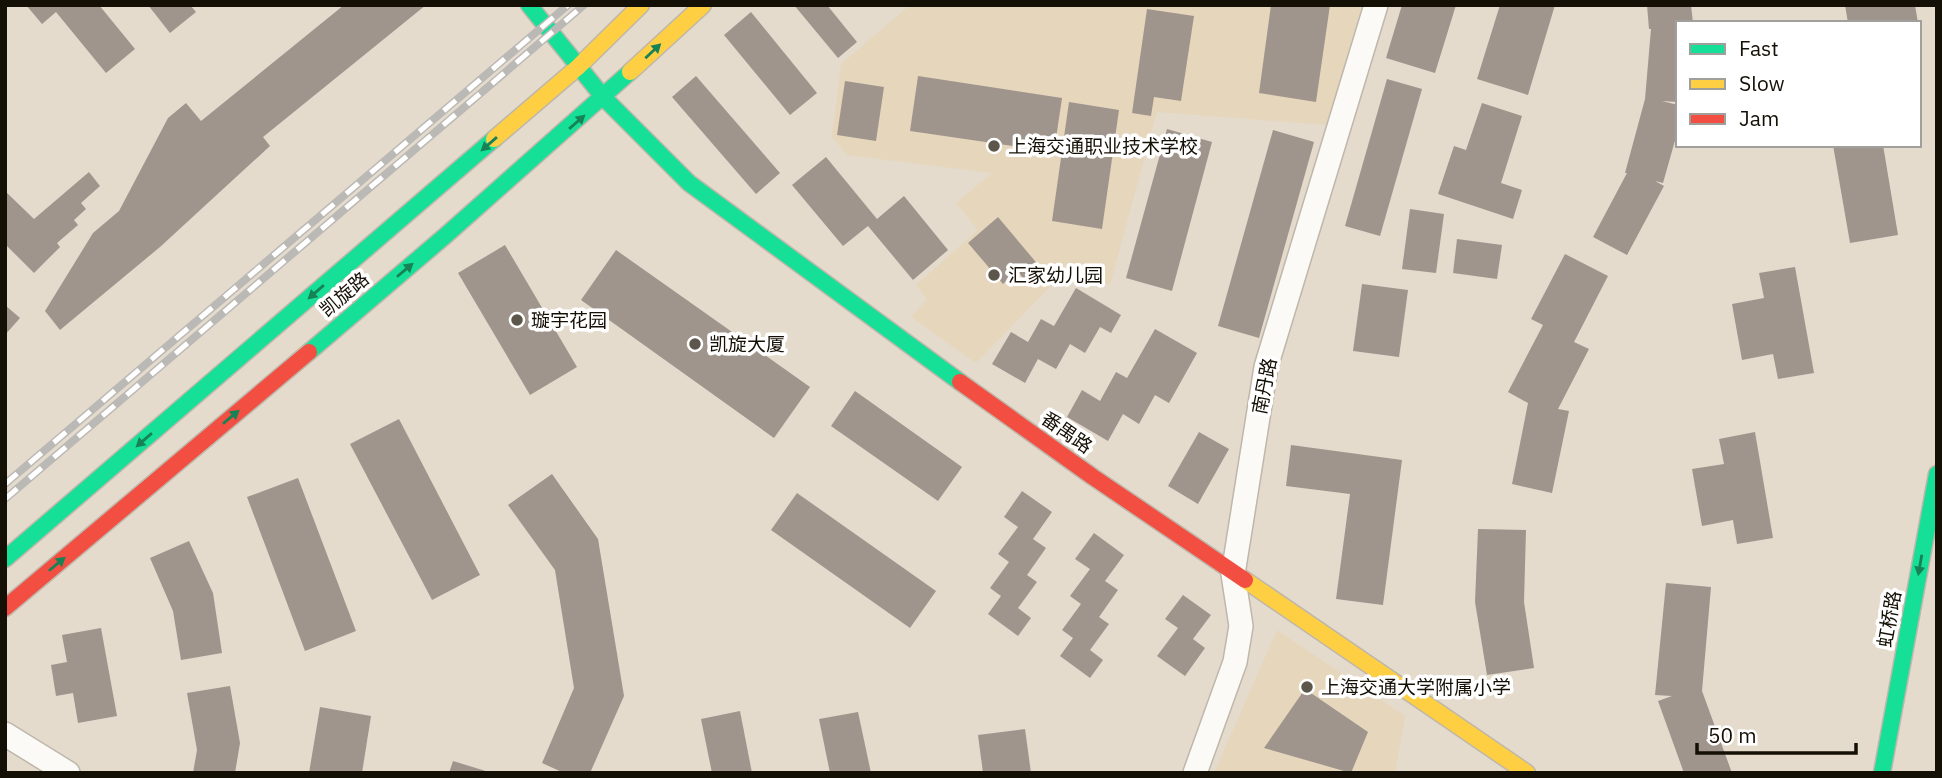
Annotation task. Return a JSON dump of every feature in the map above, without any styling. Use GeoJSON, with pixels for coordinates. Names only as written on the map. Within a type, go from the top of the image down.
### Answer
{"type":"FeatureCollection","features":[{"type":"Feature","properties":{"kind":"street","name":"番禺路"},"geometry":{"type":"LineString","coordinates":[[529,5],[604,98],[689,183],[885,328],[1233,574],[1527,773]]}},
{"type":"Feature","properties":{"kind":"street","name":"凯旋路"},"geometry":{"type":"LineString","coordinates":[[5,559],[578,67],[641,5]]}},
{"type":"Feature","properties":{"kind":"street","name":"凯旋路"},"geometry":{"type":"LineString","coordinates":[[5,608],[489,200],[703,5]]}},
{"type":"Feature","properties":{"kind":"street","name":"南丹路"},"geometry":{"type":"LineString","coordinates":[[1195,773],[1235,662],[1241,626],[1233,574],[1266,367],[1376,5]]}},
{"type":"Feature","properties":{"kind":"street","name":"虹桥路"},"geometry":{"type":"LineString","coordinates":[[1882,773],[1937,474]]}},
{"type":"Feature","properties":{"kind":"street"},"geometry":{"type":"LineString","coordinates":[[5,734],[68,773]]}},
{"type":"Feature","properties":{"kind":"shaded area","name":"上海交通职业技术学校"},"geometry":{"type":"Polygon","coordinates":[[[910,5],[1362,5],[1327,125],[1157,112],[1110,285],[1071,265],[976,363],[911,317],[927,299],[916,285],[978,230],[956,203],[992,173],[847,155],[832,137],[841,64],[910,5]]]}},
{"type":"Feature","properties":{"kind":"shaded area","name":"上海交通大学附属小学"},"geometry":{"type":"Polygon","coordinates":[[[1277,630],[1405,716],[1395,773],[1214,773],[1277,630]]]}},
{"type":"Feature","properties":{"kind":"building"},"geometry":{"type":"Polygon","coordinates":[[[26,5],[99,5],[135,49],[106,73],[56,12],[42,24],[26,5]]]}},
{"type":"Feature","properties":{"kind":"building"},"geometry":{"type":"Polygon","coordinates":[[[148,5],[190,5],[196,12],[170,33],[148,5]]]}},
{"type":"Feature","properties":{"kind":"building"},"geometry":{"type":"Polygon","coordinates":[[[344,5],[426,5],[263,137],[270,146],[160,247],[60,330],[45,311],[93,233],[119,211],[168,118],[186,103],[201,121],[344,5]]]}},
{"type":"Feature","properties":{"kind":"building"},"geometry":{"type":"Polygon","coordinates":[[[794,5],[827,5],[857,42],[838,58],[794,5]]]}},
{"type":"Feature","properties":{"kind":"building"},"geometry":{"type":"Polygon","coordinates":[[[1271,5],[1330,5],[1316,102],[1259,93],[1271,5]]]}},
{"type":"Feature","properties":{"kind":"building"},"geometry":{"type":"Polygon","coordinates":[[[1402,5],[1456,5],[1435,73],[1386,58],[1402,5]]]}},
{"type":"Feature","properties":{"kind":"building"},"geometry":{"type":"Polygon","coordinates":[[[1500,5],[1555,5],[1528,95],[1477,79],[1500,5]]]}},
{"type":"Feature","properties":{"kind":"building"},"geometry":{"type":"Polygon","coordinates":[[[1647,5],[1691,5],[1693,21],[1676,21],[1676,102],[1662,101],[1676,104],[1676,137],[1663,183],[1655,181],[1664,186],[1627,255],[1593,237],[1627,173],[1645,99],[1649,29],[1647,5]]]}},
{"type":"Feature","properties":{"kind":"building"},"geometry":{"type":"Polygon","coordinates":[[[1845,5],[1915,5],[1918,21],[1848,21],[1845,5]]]}},
{"type":"Feature","properties":{"kind":"building"},"geometry":{"type":"Polygon","coordinates":[[[1147,9],[1194,16],[1181,101],[1154,97],[1151,116],[1132,113],[1147,9]]]}},
{"type":"Feature","properties":{"kind":"building"},"geometry":{"type":"Polygon","coordinates":[[[751,12],[817,93],[790,115],[724,35],[751,12]]]}},
{"type":"Feature","properties":{"kind":"building"},"geometry":{"type":"Polygon","coordinates":[[[696,76],[780,173],[756,194],[672,97],[696,76]]]}},
{"type":"Feature","properties":{"kind":"building"},"geometry":{"type":"Polygon","coordinates":[[[918,76],[1062,98],[1054,152],[910,131],[918,76]]]}},
{"type":"Feature","properties":{"kind":"building"},"geometry":{"type":"Polygon","coordinates":[[[1387,79],[1422,89],[1380,236],[1345,226],[1387,79]]]}},
{"type":"Feature","properties":{"kind":"building"},"geometry":{"type":"Polygon","coordinates":[[[845,81],[884,87],[876,141],[837,135],[845,81]]]}},
{"type":"Feature","properties":{"kind":"building"},"geometry":{"type":"Polygon","coordinates":[[[1069,102],[1119,110],[1102,229],[1052,221],[1069,102]]]}},
{"type":"Feature","properties":{"kind":"building"},"geometry":{"type":"Polygon","coordinates":[[[1482,103],[1522,116],[1501,183],[1522,190],[1513,219],[1438,194],[1454,146],[1466,150],[1482,103]]]}},
{"type":"Feature","properties":{"kind":"building"},"geometry":{"type":"Polygon","coordinates":[[[1167,129],[1212,142],[1172,291],[1126,278],[1167,129]]]}},
{"type":"Feature","properties":{"kind":"building"},"geometry":{"type":"Polygon","coordinates":[[[1273,130],[1314,142],[1259,338],[1218,326],[1273,130]]]}},
{"type":"Feature","properties":{"kind":"building"},"geometry":{"type":"Polygon","coordinates":[[[1833,147],[1883,147],[1898,235],[1850,243],[1833,147]]]}},
{"type":"Feature","properties":{"kind":"building"},"geometry":{"type":"Polygon","coordinates":[[[826,157],[877,219],[904,196],[948,250],[913,280],[868,226],[843,246],[792,185],[826,157]]]}},
{"type":"Feature","properties":{"kind":"building"},"geometry":{"type":"Polygon","coordinates":[[[89,172],[100,186],[81,203],[86,209],[74,220],[78,225],[57,243],[60,247],[34,273],[5,244],[5,191],[34,219],[89,172]]]}},
{"type":"Feature","properties":{"kind":"building"},"geometry":{"type":"Polygon","coordinates":[[[1410,209],[1444,214],[1436,273],[1402,269],[1410,209]]]}},
{"type":"Feature","properties":{"kind":"building"},"geometry":{"type":"Polygon","coordinates":[[[998,217],[1040,267],[1024,280],[1018,271],[1003,284],[968,243],[998,217]]]}},
{"type":"Feature","properties":{"kind":"building"},"geometry":{"type":"Polygon","coordinates":[[[1457,239],[1502,245],[1497,279],[1453,273],[1457,239]]]}},
{"type":"Feature","properties":{"kind":"building","name":"璇宇花园"},"geometry":{"type":"Polygon","coordinates":[[[505,245],[577,367],[530,395],[458,273],[505,245]]]}},
{"type":"Feature","properties":{"kind":"building","name":"凯旋大厦"},"geometry":{"type":"Polygon","coordinates":[[[616,250],[810,387],[774,438],[581,300],[616,250]]]}},
{"type":"Feature","properties":{"kind":"building"},"geometry":{"type":"Polygon","coordinates":[[[1565,254],[1608,276],[1574,342],[1589,349],[1558,409],[1569,411],[1552,493],[1512,484],[1528,403],[1508,392],[1543,325],[1531,319],[1565,254]]]}},
{"type":"Feature","properties":{"kind":"building"},"geometry":{"type":"Polygon","coordinates":[[[1795,267],[1814,373],[1778,379],[1773,354],[1742,360],[1732,304],[1764,298],[1759,273],[1795,267]]]}},
{"type":"Feature","properties":{"kind":"building"},"geometry":{"type":"Polygon","coordinates":[[[1362,284],[1408,290],[1399,357],[1353,351],[1362,284]]]}},
{"type":"Feature","properties":{"kind":"building"},"geometry":{"type":"Polygon","coordinates":[[[1076,288],[1121,315],[1111,333],[1100,327],[1085,353],[1070,344],[1056,369],[1038,359],[1025,383],[992,364],[1011,332],[1028,342],[1041,319],[1054,326],[1076,288]]]}},
{"type":"Feature","properties":{"kind":"building"},"geometry":{"type":"Polygon","coordinates":[[[5,305],[20,318],[5,335],[5,305]]]}},
{"type":"Feature","properties":{"kind":"building"},"geometry":{"type":"Polygon","coordinates":[[[1155,329],[1197,353],[1169,403],[1155,395],[1139,424],[1123,414],[1108,441],[1067,417],[1082,390],[1100,401],[1116,372],[1127,378],[1155,329]]]}},
{"type":"Feature","properties":{"kind":"building"},"geometry":{"type":"Polygon","coordinates":[[[855,391],[962,467],[938,501],[831,426],[855,391]]]}},
{"type":"Feature","properties":{"kind":"building"},"geometry":{"type":"Polygon","coordinates":[[[399,419],[480,575],[432,600],[350,444],[399,419]]]}},
{"type":"Feature","properties":{"kind":"building"},"geometry":{"type":"Polygon","coordinates":[[[1199,432],[1229,449],[1198,504],[1168,486],[1199,432]]]}},
{"type":"Feature","properties":{"kind":"building"},"geometry":{"type":"Polygon","coordinates":[[[1755,432],[1773,538],[1737,544],[1733,520],[1702,526],[1692,469],[1724,464],[1719,439],[1755,432]]]}},
{"type":"Feature","properties":{"kind":"building"},"geometry":{"type":"Polygon","coordinates":[[[1291,445],[1402,460],[1383,605],[1336,599],[1350,494],[1286,486],[1291,445]]]}},
{"type":"Feature","properties":{"kind":"building"},"geometry":{"type":"Polygon","coordinates":[[[552,474],[598,539],[624,696],[590,773],[564,773],[542,763],[574,688],[555,570],[508,505],[552,474]]]}},
{"type":"Feature","properties":{"kind":"building"},"geometry":{"type":"Polygon","coordinates":[[[298,478],[356,631],[305,651],[247,497],[298,478]]]}},
{"type":"Feature","properties":{"kind":"building"},"geometry":{"type":"Polygon","coordinates":[[[1022,491],[1052,512],[1033,539],[1046,548],[1027,575],[1037,582],[1018,608],[1031,618],[1018,636],[988,614],[1001,596],[990,588],[1009,562],[998,554],[1018,527],[1004,517],[1022,491]]]}},
{"type":"Feature","properties":{"kind":"building"},"geometry":{"type":"Polygon","coordinates":[[[797,493],[936,591],[910,628],[771,530],[797,493]]]}},
{"type":"Feature","properties":{"kind":"building"},"geometry":{"type":"Polygon","coordinates":[[[1478,529],[1526,530],[1524,602],[1534,668],[1487,675],[1475,602],[1478,529]]]}},
{"type":"Feature","properties":{"kind":"building"},"geometry":{"type":"Polygon","coordinates":[[[1094,533],[1124,555],[1105,581],[1118,590],[1099,617],[1109,624],[1090,650],[1103,660],[1090,678],[1060,656],[1073,638],[1062,630],[1081,604],[1070,596],[1090,569],[1075,559],[1094,533]]]}},
{"type":"Feature","properties":{"kind":"building"},"geometry":{"type":"Polygon","coordinates":[[[189,541],[213,593],[222,653],[181,660],[173,611],[150,558],[189,541]]]}},
{"type":"Feature","properties":{"kind":"building"},"geometry":{"type":"Polygon","coordinates":[[[1666,583],[1711,587],[1702,691],[1732,773],[1684,773],[1658,701],[1672,696],[1655,695],[1666,583]]]}},
{"type":"Feature","properties":{"kind":"building"},"geometry":{"type":"Polygon","coordinates":[[[1183,595],[1211,615],[1193,639],[1205,648],[1185,676],[1157,656],[1178,628],[1165,619],[1183,595]]]}},
{"type":"Feature","properties":{"kind":"building"},"geometry":{"type":"Polygon","coordinates":[[[101,628],[117,716],[78,723],[73,693],[56,696],[51,665],[67,662],[62,635],[101,628]]]}},
{"type":"Feature","properties":{"kind":"building"},"geometry":{"type":"Polygon","coordinates":[[[230,686],[240,743],[235,773],[193,773],[197,750],[187,693],[230,686]]]}},
{"type":"Feature","properties":{"kind":"building"},"geometry":{"type":"Polygon","coordinates":[[[1305,689],[1368,732],[1351,773],[1264,748],[1305,689]]]}},
{"type":"Feature","properties":{"kind":"building"},"geometry":{"type":"Polygon","coordinates":[[[320,707],[371,716],[362,773],[309,773],[320,707]]]}},
{"type":"Feature","properties":{"kind":"building"},"geometry":{"type":"Polygon","coordinates":[[[740,711],[752,773],[712,773],[701,719],[740,711]]]}},
{"type":"Feature","properties":{"kind":"building"},"geometry":{"type":"Polygon","coordinates":[[[858,712],[871,773],[830,773],[819,719],[858,712]]]}},
{"type":"Feature","properties":{"kind":"building"},"geometry":{"type":"Polygon","coordinates":[[[1025,729],[1031,773],[983,773],[978,735],[1025,729]]]}},
{"type":"Feature","properties":{"kind":"building"},"geometry":{"type":"Polygon","coordinates":[[[453,761],[489,772],[449,773],[453,761]]]}},
{"type":"Feature","properties":{"kind":"railway"},"geometry":{"type":"LineString","coordinates":[[5,484],[568,5]]}},
{"type":"Feature","properties":{"kind":"railway"},"geometry":{"type":"LineString","coordinates":[[5,499],[584,5]]}},
{"type":"Feature","properties":{"kind":"traffic: fast"},"geometry":{"type":"LineString","coordinates":[[529,5],[604,98],[689,183],[960,382]]}},
{"type":"Feature","properties":{"kind":"traffic: fast"},"geometry":{"type":"LineString","coordinates":[[309,352],[630,72]]}},
{"type":"Feature","properties":{"kind":"traffic: fast"},"geometry":{"type":"LineString","coordinates":[[5,559],[494,139]]}},
{"type":"Feature","properties":{"kind":"traffic: fast"},"geometry":{"type":"LineString","coordinates":[[1882,773],[1937,474]]}},
{"type":"Feature","properties":{"kind":"traffic: slow"},"geometry":{"type":"LineString","coordinates":[[494,139],[578,67],[641,5]]}},
{"type":"Feature","properties":{"kind":"traffic: slow"},"geometry":{"type":"LineString","coordinates":[[630,72],[703,5]]}},
{"type":"Feature","properties":{"kind":"traffic: slow"},"geometry":{"type":"LineString","coordinates":[[1245,580],[1527,773]]}},
{"type":"Feature","properties":{"kind":"traffic: jam"},"geometry":{"type":"LineString","coordinates":[[5,608],[309,352]]}},
{"type":"Feature","properties":{"kind":"traffic: jam"},"geometry":{"type":"LineString","coordinates":[[960,382],[1093,477],[1245,580]]}},
{"type":"Feature","properties":{"kind":"place","name":"上海交通职业技术学校"},"geometry":{"type":"Point","coordinates":[994,146]}},
{"type":"Feature","properties":{"kind":"place","name":"汇家幼儿园"},"geometry":{"type":"Point","coordinates":[994,275]}},
{"type":"Feature","properties":{"kind":"place","name":"璇宇花园"},"geometry":{"type":"Point","coordinates":[517,320]}},
{"type":"Feature","properties":{"kind":"place","name":"凯旋大厦"},"geometry":{"type":"Point","coordinates":[695,344]}},
{"type":"Feature","properties":{"kind":"place","name":"上海交通大学附属小学"},"geometry":{"type":"Point","coordinates":[1307,687]}}]}
